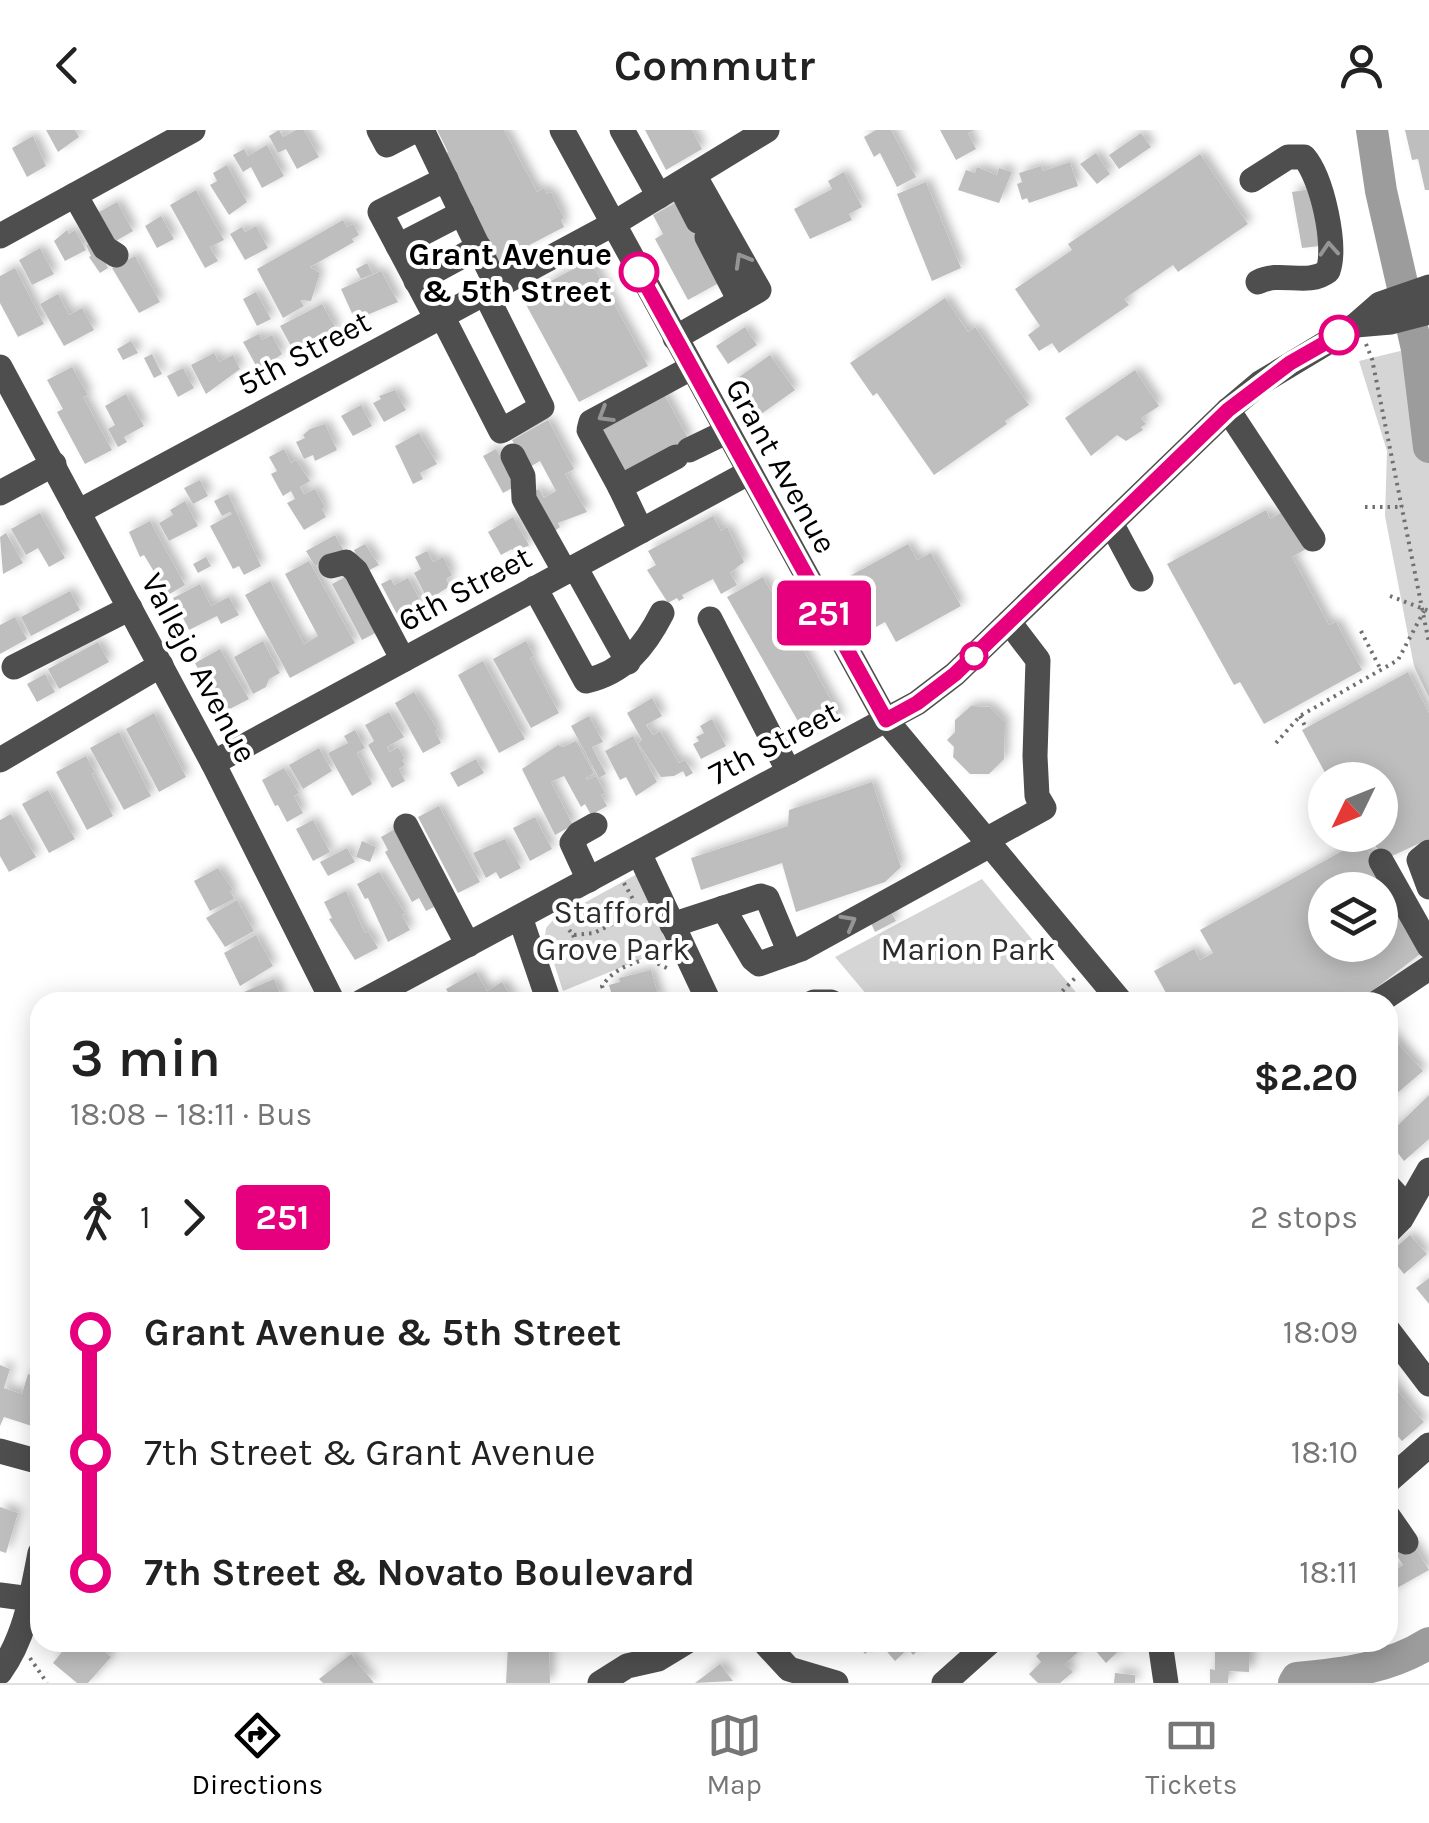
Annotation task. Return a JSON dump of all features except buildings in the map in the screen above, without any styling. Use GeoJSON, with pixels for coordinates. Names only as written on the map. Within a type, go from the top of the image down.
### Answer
{"type":"FeatureCollection","features":[{"type":"Feature","properties":{"kind":"street"},"geometry":{"type":"LineString","coordinates":[[0,236],[192,130]]}},
{"type":"Feature","properties":{"kind":"street"},"geometry":{"type":"LineString","coordinates":[[383,137],[419,130],[440,167],[478,247],[491,290],[542,407],[501,430],[380,212],[440,167]]}},
{"type":"Feature","properties":{"kind":"street","name":"Grant Avenue"},"geometry":{"type":"LineString","coordinates":[[562,130],[886,720],[1113,992]]}},
{"type":"Feature","properties":{"kind":"street"},"geometry":{"type":"LineString","coordinates":[[622,130],[677,185],[759,290],[674,338]]}},
{"type":"Feature","properties":{"kind":"street","name":"5th Street"},"geometry":{"type":"LineString","coordinates":[[78,512],[613,224],[768,130]]}},
{"type":"Feature","properties":{"kind":"street"},"geometry":{"type":"LineString","coordinates":[[1252,180],[1288,157],[1304,156],[1319,184],[1332,253],[1328,271],[1316,278],[1273,276],[1258,282]]}},
{"type":"Feature","properties":{"kind":"street"},"geometry":{"type":"LineString","coordinates":[[677,185],[740,301]]}},
{"type":"Feature","properties":{"kind":"street"},"geometry":{"type":"LineString","coordinates":[[74,195],[105,248],[116,255]]}},
{"type":"Feature","properties":{"kind":"street"},"geometry":{"type":"LineString","coordinates":[[398,246],[462,213]]}},
{"type":"Feature","properties":{"kind":"street"},"geometry":{"type":"LineString","coordinates":[[416,281],[478,247]]}},
{"type":"Feature","properties":{"kind":"street","name":"7th Street"},"geometry":{"type":"LineString","coordinates":[[380,992],[917,703],[955,674],[1228,410],[1290,363],[1429,287]]}},
{"type":"Feature","properties":{"kind":"street","name":"7th Street"},"geometry":{"type":"LineString","coordinates":[[1386,313],[1429,312]]}},
{"type":"Feature","properties":{"kind":"street","name":"Vallejo Avenue"},"geometry":{"type":"LineString","coordinates":[[0,368],[213,763],[328,992]]}},
{"type":"Feature","properties":{"kind":"street"},"geometry":{"type":"LineString","coordinates":[[641,531],[588,430],[591,422],[691,368]]}},
{"type":"Feature","properties":{"kind":"street"},"geometry":{"type":"LineString","coordinates":[[1228,410],[1313,539]]}},
{"type":"Feature","properties":{"kind":"street"},"geometry":{"type":"LineString","coordinates":[[620,486],[726,432]]}},
{"type":"Feature","properties":{"kind":"street"},"geometry":{"type":"LineString","coordinates":[[513,456],[523,476],[524,499],[589,593],[628,662]]}},
{"type":"Feature","properties":{"kind":"street"},"geometry":{"type":"LineString","coordinates":[[0,494],[54,464]]}},
{"type":"Feature","properties":{"kind":"street","name":"6th Street"},"geometry":{"type":"LineString","coordinates":[[213,763],[748,473]]}},
{"type":"Feature","properties":{"kind":"street"},"geometry":{"type":"LineString","coordinates":[[1111,524],[1141,580]]}},
{"type":"Feature","properties":{"kind":"street"},"geometry":{"type":"LineString","coordinates":[[331,566],[346,562],[356,571],[403,660]]}},
{"type":"Feature","properties":{"kind":"street"},"geometry":{"type":"LineString","coordinates":[[535,588],[586,681],[628,662],[646,644],[662,613]]}},
{"type":"Feature","properties":{"kind":"street"},"geometry":{"type":"LineString","coordinates":[[550,615],[589,593]]}},
{"type":"Feature","properties":{"kind":"street"},"geometry":{"type":"LineString","coordinates":[[14,667],[130,608]]}},
{"type":"Feature","properties":{"kind":"street"},"geometry":{"type":"LineString","coordinates":[[710,619],[789,772]]}},
{"type":"Feature","properties":{"kind":"street"},"geometry":{"type":"LineString","coordinates":[[723,908],[759,964],[790,953],[1044,808],[1037,796],[1035,756],[1038,660],[1008,622]]}},
{"type":"Feature","properties":{"kind":"street"},"geometry":{"type":"LineString","coordinates":[[0,760],[161,665]]}},
{"type":"Feature","properties":{"kind":"street"},"geometry":{"type":"LineString","coordinates":[[588,880],[572,844],[594,825]]}},
{"type":"Feature","properties":{"kind":"street"},"geometry":{"type":"LineString","coordinates":[[406,826],[468,945]]}},
{"type":"Feature","properties":{"kind":"street"},"geometry":{"type":"LineString","coordinates":[[1429,852],[1419,860],[1429,887]]}},
{"type":"Feature","properties":{"kind":"street"},"geometry":{"type":"LineString","coordinates":[[639,853],[669,934],[704,992]]}},
{"type":"Feature","properties":{"kind":"street"},"geometry":{"type":"LineString","coordinates":[[1381,861],[1429,946]]}},
{"type":"Feature","properties":{"kind":"street"},"geometry":{"type":"LineString","coordinates":[[669,934],[723,908],[761,896],[767,898],[790,953]]}},
{"type":"Feature","properties":{"kind":"street"},"geometry":{"type":"LineString","coordinates":[[520,917],[546,992]]}},
{"type":"Feature","properties":{"kind":"street"},"geometry":{"type":"LineString","coordinates":[[1393,992],[1429,968]]}},
{"type":"Feature","properties":{"kind":"street"},"geometry":{"type":"LineString","coordinates":[[1398,1222],[1429,1170]]}},
{"type":"Feature","properties":{"kind":"street"},"geometry":{"type":"LineString","coordinates":[[1398,1198],[1406,1207]]}},
{"type":"Feature","properties":{"kind":"street"},"geometry":{"type":"LineString","coordinates":[[1398,1343],[1429,1384]]}},
{"type":"Feature","properties":{"kind":"street"},"geometry":{"type":"LineString","coordinates":[[1398,1472],[1429,1446]]}},
{"type":"Feature","properties":{"kind":"street"},"geometry":{"type":"LineString","coordinates":[[0,1451],[30,1459]]}},
{"type":"Feature","properties":{"kind":"street"},"geometry":{"type":"LineString","coordinates":[[1398,1530],[1406,1542]]}},
{"type":"Feature","properties":{"kind":"street"},"geometry":{"type":"LineString","coordinates":[[0,1595],[30,1599]]}},
{"type":"Feature","properties":{"kind":"street"},"geometry":{"type":"LineString","coordinates":[[0,1672],[14,1653],[30,1602]]}},
{"type":"Feature","properties":{"kind":"street"},"geometry":{"type":"LineString","coordinates":[[600,1683],[627,1666],[658,1659],[670,1652]]}},
{"type":"Feature","properties":{"kind":"street"},"geometry":{"type":"LineString","coordinates":[[773,1652],[789,1670],[836,1683]]}},
{"type":"Feature","properties":{"kind":"street"},"geometry":{"type":"LineString","coordinates":[[944,1683],[979,1652]]}},
{"type":"Feature","properties":{"kind":"street"},"geometry":{"type":"LineString","coordinates":[[1161,1652],[1166,1683]]}},
{"type":"Feature","properties":{"kind":"path"},"geometry":{"type":"LineString","coordinates":[[1356,325],[1372,359],[1427,611],[1429,642]]}},
{"type":"Feature","properties":{"kind":"path"},"geometry":{"type":"LineString","coordinates":[[1365,507],[1403,507]]}},
{"type":"Feature","properties":{"kind":"path"},"geometry":{"type":"LineString","coordinates":[[1390,596],[1427,611]]}},
{"type":"Feature","properties":{"kind":"path"},"geometry":{"type":"LineString","coordinates":[[1276,742],[1300,716],[1398,660],[1427,611]]}},
{"type":"Feature","properties":{"kind":"path"},"geometry":{"type":"LineString","coordinates":[[1361,631],[1381,670]]}},
{"type":"Feature","properties":{"kind":"path"},"geometry":{"type":"LineString","coordinates":[[1300,716],[1306,728]]}},
{"type":"Feature","properties":{"kind":"path"},"geometry":{"type":"LineString","coordinates":[[615,866],[634,901],[633,914]]}},
{"type":"Feature","properties":{"kind":"path"},"geometry":{"type":"LineString","coordinates":[[551,900],[577,944]]}},
{"type":"Feature","properties":{"kind":"path"},"geometry":{"type":"LineString","coordinates":[[604,992],[602,986],[612,974],[648,959],[670,970],[664,951],[669,934],[633,914]]}},
{"type":"Feature","properties":{"kind":"path"},"geometry":{"type":"LineString","coordinates":[[573,935],[594,933],[633,914]]}},
{"type":"Feature","properties":{"kind":"path"},"geometry":{"type":"LineString","coordinates":[[1061,992],[1068,984]]}},
{"type":"Feature","properties":{"kind":"green space"},"geometry":{"type":"Polygon","coordinates":[[[1429,344],[1429,697],[1414,666],[1385,516],[1387,451],[1359,361],[1429,344]]]}},
{"type":"Feature","properties":{"kind":"green space","name":"Stafford Grove Park"},"geometry":{"type":"Polygon","coordinates":[[[637,874],[669,948],[563,991],[545,936],[546,928],[553,920],[637,874]]]}},
{"type":"Feature","properties":{"kind":"green space","name":"Marion Park"},"geometry":{"type":"Polygon","coordinates":[[[982,879],[1076,992],[865,992],[835,957],[982,879]]]}},
{"type":"Feature","properties":{"kind":"waterway"},"geometry":{"type":"LineString","coordinates":[[1372,130],[1381,191],[1417,349],[1429,447]]}},
{"type":"Feature","properties":{"kind":"waterway"},"geometry":{"type":"LineString","coordinates":[[1294,1683],[1297,1678],[1382,1664],[1429,1643]]}},
{"type":"Feature","properties":{"kind":"bus line","name":"251"},"geometry":{"type":"LineString","coordinates":[[639,272],[886,720],[917,703],[955,674],[1228,410],[1260,383],[1339,335]]}},
{"type":"Feature","properties":{"kind":"place","name":"Grant Avenue & 5th Street"},"geometry":{"type":"Point","coordinates":[639,272]}}]}
